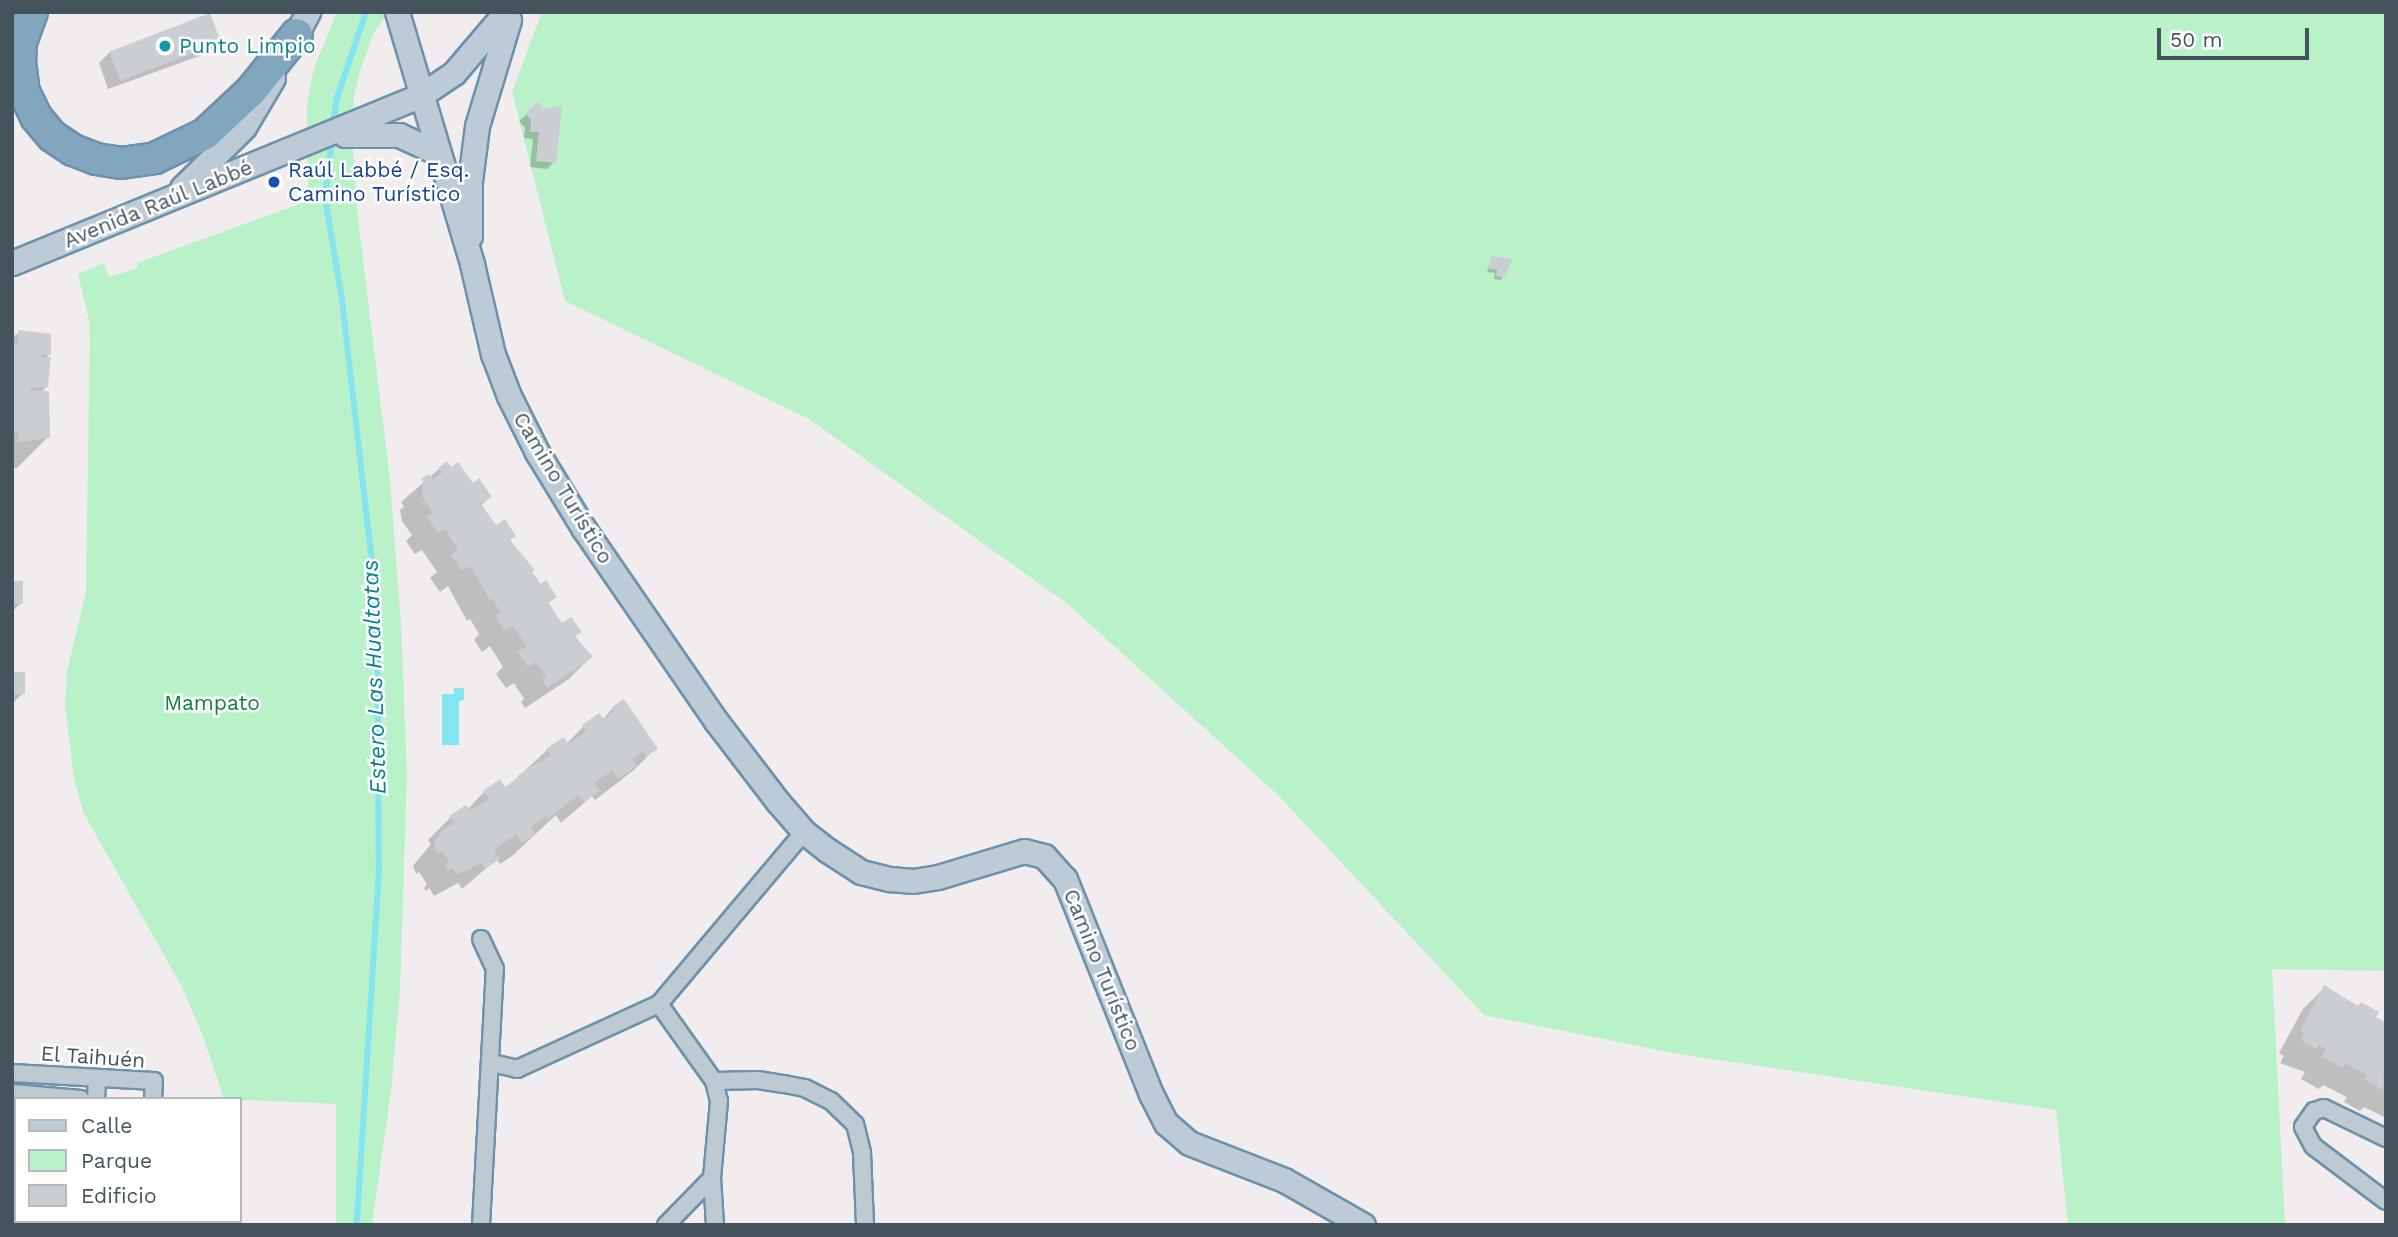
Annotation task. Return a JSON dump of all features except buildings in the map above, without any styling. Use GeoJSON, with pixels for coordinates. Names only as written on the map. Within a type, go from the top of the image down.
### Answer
{"type":"FeatureCollection","features":[{"type":"Feature","properties":{"kind":"highway"},"geometry":{"type":"LineString","coordinates":[[32,12],[21,43],[20,61],[24,92],[36,117],[52,136],[73,150],[96,159],[121,163],[155,158],[205,134],[251,91],[302,23]]}},
{"type":"Feature","properties":{"kind":"main road","name":"Camino Turístico"},"geometry":{"type":"LineString","coordinates":[[397,12],[403,42],[472,264],[487,331],[501,377],[559,491],[716,721],[804,832],[861,872],[890,880],[913,881],[938,877],[1024,851],[1044,856],[1061,872],[1071,892],[1151,1094],[1166,1123],[1189,1143],[1284,1180],[1363,1225]]}},
{"type":"Feature","properties":{"kind":"main road"},"geometry":{"type":"LineString","coordinates":[[472,264],[470,195],[477,126],[509,12]]}},
{"type":"Feature","properties":{"kind":"main road","name":"Avenida Raúl Labbé"},"geometry":{"type":"LineString","coordinates":[[12,263],[324,137],[373,123],[454,74],[509,12]]}},
{"type":"Feature","properties":{"kind":"main road"},"geometry":{"type":"LineString","coordinates":[[172,197],[244,127],[302,23]]}},
{"type":"Feature","properties":{"kind":"main road"},"geometry":{"type":"LineString","coordinates":[[373,123],[436,152]]}},
{"type":"Feature","properties":{"kind":"street"},"geometry":{"type":"LineString","coordinates":[[492,1063],[517,1069],[659,1004],[804,832]]}},
{"type":"Feature","properties":{"kind":"street"},"geometry":{"type":"LineString","coordinates":[[481,939],[495,969],[492,1063],[481,1225]]}},
{"type":"Feature","properties":{"kind":"street"},"geometry":{"type":"LineString","coordinates":[[659,1004],[714,1081],[719,1101],[712,1178],[715,1225]]}},
{"type":"Feature","properties":{"kind":"street","name":"El Taihuén"},"geometry":{"type":"LineString","coordinates":[[12,1073],[155,1081],[153,1097]]}},
{"type":"Feature","properties":{"kind":"street"},"geometry":{"type":"LineString","coordinates":[[96,1097],[97,1079]]}},
{"type":"Feature","properties":{"kind":"street"},"geometry":{"type":"LineString","coordinates":[[714,1081],[758,1080],[784,1084],[805,1088],[831,1101],[855,1124],[862,1153],[865,1225]]}},
{"type":"Feature","properties":{"kind":"street","name":"El Taihuén"},"geometry":{"type":"LineString","coordinates":[[12,1093],[57,1097]]}},
{"type":"Feature","properties":{"kind":"street"},"geometry":{"type":"LineString","coordinates":[[2386,1138],[2324,1108],[2314,1111],[2303,1127],[2313,1146],[2386,1201]]}},
{"type":"Feature","properties":{"kind":"street"},"geometry":{"type":"LineString","coordinates":[[666,1225],[712,1178]]}},
{"type":"Feature","properties":{"kind":"green space","name":"Mampato"},"geometry":{"type":"Polygon","coordinates":[[[337,12],[388,12],[374,33],[360,71],[354,96],[352,134],[357,210],[390,480],[401,623],[407,774],[400,990],[391,1092],[372,1225],[336,1225],[336,1104],[223,1097],[203,1036],[181,985],[83,812],[74,778],[65,706],[67,671],[86,592],[90,325],[78,274],[104,263],[109,277],[138,268],[137,263],[308,201],[307,104],[314,68],[337,12]]]}},
{"type":"Feature","properties":{"kind":"green space"},"geometry":{"type":"Polygon","coordinates":[[[542,12],[2386,12],[2386,971],[2272,969],[2285,1225],[2068,1225],[2056,1110],[1678,1054],[1484,1015],[1278,795],[1069,605],[809,419],[565,301],[512,92],[542,12]]]}},
{"type":"Feature","properties":{"kind":"water"},"geometry":{"type":"Polygon","coordinates":[[[454,688],[464,688],[464,700],[459,701],[459,745],[442,745],[442,694],[454,694],[454,688]]]}},
{"type":"Feature","properties":{"kind":"waterway","name":"Estero Las Hualtatas"},"geometry":{"type":"LineString","coordinates":[[333,125],[337,98],[366,12]]}},
{"type":"Feature","properties":{"kind":"waterway","name":"Estero Las Hualtatas"},"geometry":{"type":"LineString","coordinates":[[332,139],[325,197],[342,300],[377,607],[379,871],[357,1225]]}},
{"type":"Feature","properties":{"kind":"place","name":"Punto Limpio"},"geometry":{"type":"Point","coordinates":[165,46]}},
{"type":"Feature","properties":{"kind":"place","name":"Raúl Labbé / Esq. Camino Turístico"},"geometry":{"type":"Point","coordinates":[274,182]}}]}
